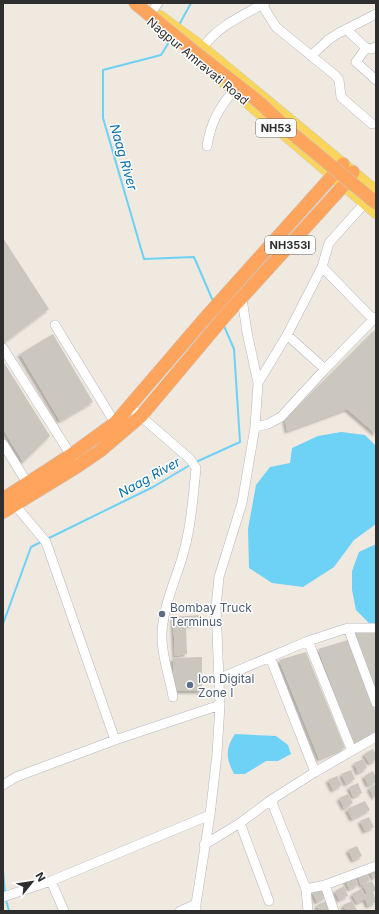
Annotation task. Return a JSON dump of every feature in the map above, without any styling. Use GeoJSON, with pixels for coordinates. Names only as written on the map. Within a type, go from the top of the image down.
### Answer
{"type":"FeatureCollection","features":[{"type":"Feature","properties":{"kind":"highway"},"geometry":{"type":"LineString","coordinates":[[135,3],[260,103],[370,204]]}},
{"type":"Feature","properties":{"kind":"highway","name":"NH353I"},"geometry":{"type":"LineString","coordinates":[[130,407],[215,306],[343,164]]}},
{"type":"Feature","properties":{"kind":"highway","name":"NH353I"},"geometry":{"type":"LineString","coordinates":[[141,416],[222,320],[354,172]]}},
{"type":"Feature","properties":{"kind":"highway"},"geometry":{"type":"LineString","coordinates":[[3,512],[15,505],[75,461],[130,407]]}},
{"type":"Feature","properties":{"kind":"highway"},"geometry":{"type":"LineString","coordinates":[[3,499],[28,484],[75,461],[100,451],[141,416]]}},
{"type":"Feature","properties":{"kind":"main road","name":"Nagpur Amravati Road"},"geometry":{"type":"LineString","coordinates":[[128,3],[169,29],[182,33],[343,164],[375,188]]}},
{"type":"Feature","properties":{"kind":"main road","name":"Nagpur Amravati Road"},"geometry":{"type":"LineString","coordinates":[[144,3],[155,7],[176,43],[196,58],[332,176],[370,204],[376,214]]}},
{"type":"Feature","properties":{"kind":"street"},"geometry":{"type":"LineString","coordinates":[[196,58],[211,37],[222,27],[262,4],[276,27],[339,80],[340,97],[372,124]]}},
{"type":"Feature","properties":{"kind":"street"},"geometry":{"type":"LineString","coordinates":[[311,56],[328,40],[376,14]]}},
{"type":"Feature","properties":{"kind":"street"},"geometry":{"type":"LineString","coordinates":[[346,29],[366,48],[371,49],[376,47]]}},
{"type":"Feature","properties":{"kind":"street"},"geometry":{"type":"LineString","coordinates":[[366,48],[356,62],[376,80]]}},
{"type":"Feature","properties":{"kind":"street"},"geometry":{"type":"LineString","coordinates":[[207,146],[209,135],[220,108],[233,91]]}},
{"type":"Feature","properties":{"kind":"street"},"geometry":{"type":"LineString","coordinates":[[258,383],[286,335],[322,267],[329,243],[370,204]]}},
{"type":"Feature","properties":{"kind":"street"},"geometry":{"type":"LineString","coordinates":[[255,428],[268,424],[281,417],[375,318],[322,267]]}},
{"type":"Feature","properties":{"kind":"street"},"geometry":{"type":"LineString","coordinates":[[180,911],[196,907],[204,845],[210,815],[217,754],[220,705],[216,607],[219,577],[242,503],[255,428],[258,383],[247,332],[242,299]]}},
{"type":"Feature","properties":{"kind":"street"},"geometry":{"type":"LineString","coordinates":[[55,325],[115,423]]}},
{"type":"Feature","properties":{"kind":"street"},"geometry":{"type":"LineString","coordinates":[[286,335],[325,369]]}},
{"type":"Feature","properties":{"kind":"street"},"geometry":{"type":"LineString","coordinates":[[3,348],[75,461]]}},
{"type":"Feature","properties":{"kind":"street"},"geometry":{"type":"LineString","coordinates":[[130,407],[194,463],[193,502],[187,539],[182,559],[165,606],[162,625],[163,652],[173,697]]}},
{"type":"Feature","properties":{"kind":"street"},"geometry":{"type":"LineString","coordinates":[[3,444],[28,484]]}},
{"type":"Feature","properties":{"kind":"street"},"geometry":{"type":"LineString","coordinates":[[15,505],[44,539],[116,740]]}},
{"type":"Feature","properties":{"kind":"street"},"geometry":{"type":"LineString","coordinates":[[218,679],[308,641],[348,628],[376,628]]}},
{"type":"Feature","properties":{"kind":"street"},"geometry":{"type":"LineString","coordinates":[[348,628],[376,703]]}},
{"type":"Feature","properties":{"kind":"street"},"geometry":{"type":"LineString","coordinates":[[308,641],[352,751]]}},
{"type":"Feature","properties":{"kind":"street"},"geometry":{"type":"LineString","coordinates":[[270,657],[315,772]]}},
{"type":"Feature","properties":{"kind":"street"},"geometry":{"type":"LineString","coordinates":[[3,785],[16,777],[116,740],[220,705]]}},
{"type":"Feature","properties":{"kind":"street"},"geometry":{"type":"LineString","coordinates":[[204,845],[240,823],[271,800],[315,772],[376,737]]}},
{"type":"Feature","properties":{"kind":"street"},"geometry":{"type":"LineString","coordinates":[[271,800],[306,889],[308,911]]}},
{"type":"Feature","properties":{"kind":"street"},"geometry":{"type":"LineString","coordinates":[[7,896],[51,881],[210,815]]}},
{"type":"Feature","properties":{"kind":"street"},"geometry":{"type":"LineString","coordinates":[[240,823],[270,901]]}},
{"type":"Feature","properties":{"kind":"street"},"geometry":{"type":"LineString","coordinates":[[306,889],[325,885],[376,866]]}},
{"type":"Feature","properties":{"kind":"street"},"geometry":{"type":"LineString","coordinates":[[51,881],[64,911]]}},
{"type":"Feature","properties":{"kind":"street"},"geometry":{"type":"LineString","coordinates":[[325,885],[334,911]]}},
{"type":"Feature","properties":{"kind":"water"},"geometry":{"type":"Polygon","coordinates":[[[341,432],[365,435],[376,446],[376,524],[354,540],[334,567],[303,587],[272,583],[249,568],[248,529],[256,485],[270,467],[290,463],[292,448],[318,436],[341,432]]]}},
{"type":"Feature","properties":{"kind":"water"},"geometry":{"type":"Polygon","coordinates":[[[376,544],[376,625],[370,624],[356,610],[352,590],[352,571],[359,552],[376,544]]]}},
{"type":"Feature","properties":{"kind":"water"},"geometry":{"type":"Polygon","coordinates":[[[235,734],[276,736],[288,745],[291,754],[278,761],[266,761],[245,774],[234,774],[229,763],[228,749],[235,734]]]}},
{"type":"Feature","properties":{"kind":"building"},"geometry":{"type":"Polygon","coordinates":[[[3,238],[49,309],[5,342],[3,339],[3,238]]]}},
{"type":"Feature","properties":{"kind":"building"},"geometry":{"type":"Polygon","coordinates":[[[376,329],[376,434],[347,409],[287,431],[285,419],[376,329]]]}},
{"type":"Feature","properties":{"kind":"building"},"geometry":{"type":"Polygon","coordinates":[[[53,334],[93,402],[60,421],[20,354],[53,334]]]}},
{"type":"Feature","properties":{"kind":"building"},"geometry":{"type":"Polygon","coordinates":[[[3,361],[50,436],[23,462],[3,429],[3,361]]]}},
{"type":"Feature","properties":{"kind":"building"},"geometry":{"type":"Polygon","coordinates":[[[200,615],[200,624],[186,626],[187,654],[175,656],[173,617],[200,615]]]}},
{"type":"Feature","properties":{"kind":"building"},"geometry":{"type":"Polygon","coordinates":[[[355,633],[376,633],[376,692],[355,633]]]}},
{"type":"Feature","properties":{"kind":"building"},"geometry":{"type":"Polygon","coordinates":[[[348,640],[376,713],[376,732],[354,744],[318,649],[348,640]]]}},
{"type":"Feature","properties":{"kind":"building"},"geometry":{"type":"Polygon","coordinates":[[[306,652],[345,748],[319,759],[279,660],[306,652]]]}},
{"type":"Feature","properties":{"kind":"building"},"geometry":{"type":"Polygon","coordinates":[[[202,657],[202,691],[174,691],[173,658],[202,657]]]}},
{"type":"Feature","properties":{"kind":"building"},"geometry":{"type":"Polygon","coordinates":[[[373,749],[376,755],[376,760],[369,763],[364,754],[373,749]]]}},
{"type":"Feature","properties":{"kind":"building"},"geometry":{"type":"Polygon","coordinates":[[[363,759],[367,768],[358,773],[354,763],[363,759]]]}},
{"type":"Feature","properties":{"kind":"building"},"geometry":{"type":"Polygon","coordinates":[[[351,770],[355,779],[346,784],[341,774],[351,770]]]}},
{"type":"Feature","properties":{"kind":"building"},"geometry":{"type":"Polygon","coordinates":[[[373,771],[376,782],[368,785],[364,776],[373,771]]]}},
{"type":"Feature","properties":{"kind":"building"},"geometry":{"type":"Polygon","coordinates":[[[337,776],[342,785],[333,790],[328,780],[337,776]]]}},
{"type":"Feature","properties":{"kind":"building"},"geometry":{"type":"Polygon","coordinates":[[[358,783],[362,793],[353,797],[349,787],[358,783]]]}},
{"type":"Feature","properties":{"kind":"building"},"geometry":{"type":"Polygon","coordinates":[[[376,784],[376,796],[374,797],[369,788],[376,784]]]}},
{"type":"Feature","properties":{"kind":"building"},"geometry":{"type":"Polygon","coordinates":[[[348,794],[353,803],[344,808],[339,798],[348,794]]]}},
{"type":"Feature","properties":{"kind":"building"},"geometry":{"type":"Polygon","coordinates":[[[365,801],[370,810],[352,819],[347,809],[365,801]]]}},
{"type":"Feature","properties":{"kind":"building"},"geometry":{"type":"Polygon","coordinates":[[[369,817],[374,827],[365,831],[360,821],[369,817]]]}},
{"type":"Feature","properties":{"kind":"building"},"geometry":{"type":"Polygon","coordinates":[[[357,846],[362,856],[353,860],[348,850],[357,846]]]}},
{"type":"Feature","properties":{"kind":"building"},"geometry":{"type":"Polygon","coordinates":[[[376,865],[376,877],[373,878],[368,868],[376,865]]]}},
{"type":"Feature","properties":{"kind":"building"},"geometry":{"type":"Polygon","coordinates":[[[366,871],[370,881],[361,885],[357,875],[366,871]]]}},
{"type":"Feature","properties":{"kind":"building"},"geometry":{"type":"Polygon","coordinates":[[[354,875],[358,885],[349,889],[345,879],[354,875]]]}},
{"type":"Feature","properties":{"kind":"building"},"geometry":{"type":"Polygon","coordinates":[[[372,881],[376,890],[373,892],[376,902],[368,906],[365,899],[357,903],[352,894],[361,889],[364,895],[367,894],[363,885],[372,881]]]}},
{"type":"Feature","properties":{"kind":"building"},"geometry":{"type":"Polygon","coordinates":[[[344,886],[348,896],[339,900],[335,891],[344,886]]]}},
{"type":"Feature","properties":{"kind":"building"},"geometry":{"type":"Polygon","coordinates":[[[321,888],[326,897],[317,902],[312,892],[321,888]]]}},
{"type":"Feature","properties":{"kind":"building"},"geometry":{"type":"Polygon","coordinates":[[[326,901],[331,911],[319,911],[317,905],[326,901]]]}},
{"type":"Feature","properties":{"kind":"building"},"geometry":{"type":"Polygon","coordinates":[[[352,901],[357,910],[346,911],[343,905],[352,901]]]}},
{"type":"Feature","properties":{"kind":"waterway","name":"Naag River"},"geometry":{"type":"LineString","coordinates":[[179,25],[191,3]]}},
{"type":"Feature","properties":{"kind":"waterway","name":"Naag River"},"geometry":{"type":"LineString","coordinates":[[171,39],[161,55],[103,70],[103,118],[144,259],[194,257],[213,301]]}},
{"type":"Feature","properties":{"kind":"waterway","name":"Naag River"},"geometry":{"type":"LineString","coordinates":[[196,462],[240,442],[234,349],[224,326]]}},
{"type":"Feature","properties":{"kind":"waterway","name":"Naag River"},"geometry":{"type":"LineString","coordinates":[[47,539],[153,487],[190,465]]}},
{"type":"Feature","properties":{"kind":"waterway","name":"Naag River"},"geometry":{"type":"LineString","coordinates":[[3,624],[31,547],[43,541]]}},
{"type":"Feature","properties":{"kind":"waterway","name":"Naag River"},"geometry":{"type":"LineString","coordinates":[[3,871],[5,893]]}},
{"type":"Feature","properties":{"kind":"waterway","name":"Naag River"},"geometry":{"type":"LineString","coordinates":[[6,900],[9,911]]}},
{"type":"Feature","properties":{"kind":"place","name":"Bombay Truck Terminus"},"geometry":{"type":"Point","coordinates":[162,614]}},
{"type":"Feature","properties":{"kind":"place","name":"Ion Digital Zone I"},"geometry":{"type":"Point","coordinates":[190,685]}}]}
